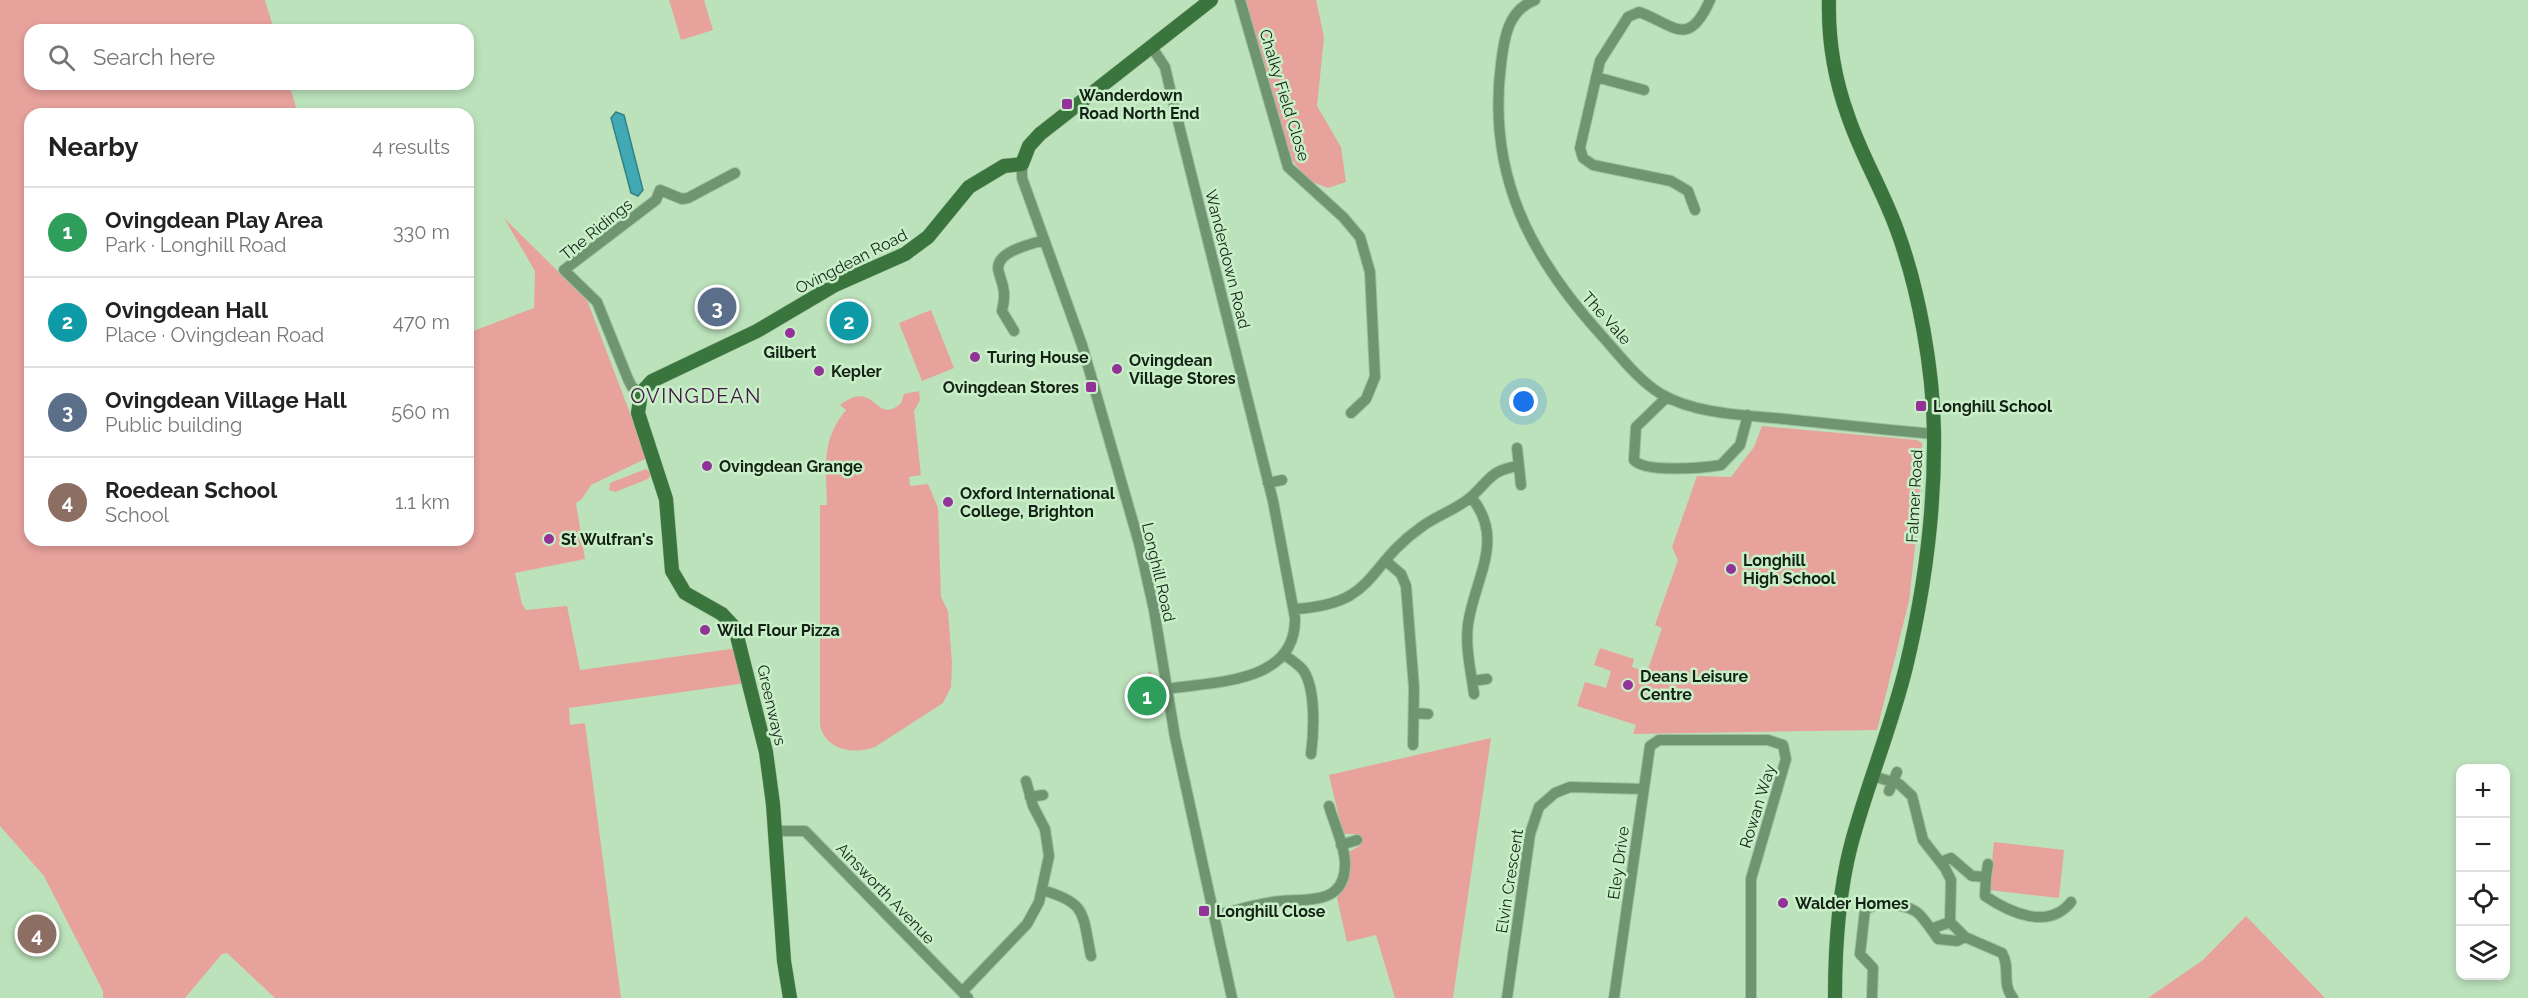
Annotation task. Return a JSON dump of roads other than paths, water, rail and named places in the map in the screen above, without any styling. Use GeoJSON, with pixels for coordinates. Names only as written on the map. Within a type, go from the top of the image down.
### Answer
{"type":"FeatureCollection","features":[{"type":"Feature","properties":{"kind":"street"},"geometry":{"type":"LineString","coordinates":[[1022,164],[1029,146],[1040,134],[1211,0]]}},
{"type":"Feature","properties":{"kind":"street","name":"Chalky Field Close"},"geometry":{"type":"LineString","coordinates":[[1240,0],[1288,167],[1343,217],[1360,237],[1370,272],[1375,377],[1366,399],[1351,413]]}},
{"type":"Feature","properties":{"kind":"street","name":"The Vale"},"geometry":{"type":"LineString","coordinates":[[1535,0],[1522,8],[1510,22],[1500,75],[1498,123],[1502,159],[1511,193],[1523,224],[1569,298],[1645,381],[1667,397],[1692,405],[1748,415],[1934,434]]}},
{"type":"Feature","properties":{"kind":"street"},"geometry":{"type":"LineString","coordinates":[[1695,210],[1688,191],[1671,181],[1593,165],[1583,158],[1580,148],[1600,61],[1632,13],[1646,15],[1670,29],[1682,30],[1698,22],[1710,0]]}},
{"type":"Feature","properties":{"kind":"street","name":"Falmer Road"},"geometry":{"type":"LineString","coordinates":[[1829,0],[1828,22],[1833,57],[1848,117],[1887,203],[1912,279],[1932,402],[1934,434],[1927,553],[1914,630],[1898,695],[1851,845],[1842,888],[1836,942],[1835,998]]}},
{"type":"Feature","properties":{"kind":"street","name":"Wanderdown Road"},"geometry":{"type":"LineString","coordinates":[[1151,46],[1166,72],[1268,483],[1295,609],[1293,639],[1285,656]]}},
{"type":"Feature","properties":{"kind":"street"},"geometry":{"type":"LineString","coordinates":[[1596,77],[1644,90]]}},
{"type":"Feature","properties":{"kind":"street","name":"Longhill Road"},"geometry":{"type":"LineString","coordinates":[[1022,164],[1022,178],[1065,293],[1115,456],[1152,603],[1167,689],[1232,998]]}},
{"type":"Feature","properties":{"kind":"street","name":"Ovingdean Road"},"geometry":{"type":"LineString","coordinates":[[641,393],[652,381],[757,331],[835,285],[905,254],[928,237],[969,187],[1004,166],[1022,164]]}},
{"type":"Feature","properties":{"kind":"street","name":"The Ridings"},"geometry":{"type":"LineString","coordinates":[[641,393],[632,387],[628,379],[597,302],[564,270],[656,200],[660,190],[684,199],[735,173]]}},
{"type":"Feature","properties":{"kind":"street"},"geometry":{"type":"LineString","coordinates":[[1014,331],[996,311],[1005,291],[998,269],[1000,260],[1007,254],[1044,240]]}},
{"type":"Feature","properties":{"kind":"street","name":"Greenways"},"geometry":{"type":"LineString","coordinates":[[641,393],[638,406],[640,419],[666,499],[669,560],[674,577],[685,593],[722,614],[737,633],[767,761],[784,961],[790,998]]}},
{"type":"Feature","properties":{"kind":"street"},"geometry":{"type":"LineString","coordinates":[[1667,397],[1637,425],[1634,460],[1637,465],[1653,469],[1721,465],[1740,445],[1748,415]]}},
{"type":"Feature","properties":{"kind":"street"},"geometry":{"type":"LineString","coordinates":[[1517,448],[1521,485]]}},
{"type":"Feature","properties":{"kind":"street"},"geometry":{"type":"LineString","coordinates":[[1295,609],[1341,601],[1364,587],[1400,544],[1419,528],[1471,497],[1494,472],[1519,466]]}},
{"type":"Feature","properties":{"kind":"street"},"geometry":{"type":"LineString","coordinates":[[1268,483],[1282,480]]}},
{"type":"Feature","properties":{"kind":"street"},"geometry":{"type":"LineString","coordinates":[[1471,497],[1484,513],[1488,532],[1468,624],[1467,642],[1474,694]]}},
{"type":"Feature","properties":{"kind":"street"},"geometry":{"type":"LineString","coordinates":[[1386,561],[1401,574],[1406,586],[1414,713],[1413,745]]}},
{"type":"Feature","properties":{"kind":"street"},"geometry":{"type":"LineString","coordinates":[[1167,689],[1259,673],[1271,668],[1285,656],[1303,669],[1310,685],[1314,735],[1311,753]]}},
{"type":"Feature","properties":{"kind":"street"},"geometry":{"type":"LineString","coordinates":[[1472,681],[1487,679]]}},
{"type":"Feature","properties":{"kind":"street"},"geometry":{"type":"LineString","coordinates":[[1414,713],[1428,714]]}},
{"type":"Feature","properties":{"kind":"street","name":"Eley Drive"},"geometry":{"type":"LineString","coordinates":[[1614,998],[1649,748],[1654,742],[1662,740]]}},
{"type":"Feature","properties":{"kind":"street","name":"Rowan Way"},"geometry":{"type":"LineString","coordinates":[[1662,740],[1774,740],[1785,750],[1785,765],[1751,879],[1751,998]]}},
{"type":"Feature","properties":{"kind":"street"},"geometry":{"type":"LineString","coordinates":[[1873,776],[1902,786],[1912,796],[1923,840],[1941,862],[1951,880],[1950,922],[1965,937],[2002,953],[2006,963],[2006,985],[2013,998]]}},
{"type":"Feature","properties":{"kind":"street"},"geometry":{"type":"LineString","coordinates":[[965,995],[1031,919],[1042,890],[1048,867],[1047,845],[1043,824],[1030,797],[1026,782]]}},
{"type":"Feature","properties":{"kind":"street","name":"Elvin Crescent"},"geometry":{"type":"LineString","coordinates":[[1507,998],[1530,834],[1539,807],[1555,793],[1570,787],[1643,789]]}},
{"type":"Feature","properties":{"kind":"street"},"geometry":{"type":"LineString","coordinates":[[1030,797],[1043,795]]}},
{"type":"Feature","properties":{"kind":"street"},"geometry":{"type":"LineString","coordinates":[[1214,916],[1275,902],[1311,901],[1330,894],[1339,885],[1345,861],[1329,806]]}},
{"type":"Feature","properties":{"kind":"street","name":"Ainsworth Avenue"},"geometry":{"type":"LineString","coordinates":[[774,831],[805,831],[965,995]]}},
{"type":"Feature","properties":{"kind":"street"},"geometry":{"type":"LineString","coordinates":[[1341,845],[1357,840]]}},
{"type":"Feature","properties":{"kind":"street"},"geometry":{"type":"LineString","coordinates":[[1941,862],[1951,858],[1972,876],[1986,877]]}},
{"type":"Feature","properties":{"kind":"street"},"geometry":{"type":"LineString","coordinates":[[1988,864],[1984,896],[2017,914],[2030,916],[2051,914],[2066,909],[2071,902]]}},
{"type":"Feature","properties":{"kind":"street"},"geometry":{"type":"LineString","coordinates":[[1042,890],[1076,903],[1090,923],[1091,956]]}},
{"type":"Feature","properties":{"kind":"street"},"geometry":{"type":"LineString","coordinates":[[1872,998],[1873,968],[1860,954],[1865,910],[1876,905],[1910,909],[1919,913],[1938,939],[1958,941],[1965,937]]}},
{"type":"Feature","properties":{"kind":"street"},"geometry":{"type":"LineString","coordinates":[[1931,929],[1950,922]]}},
{"type":"Feature","properties":{"kind":"water"},"geometry":{"type":"Polygon","coordinates":[[[616,112],[624,115],[643,190],[638,196],[631,193],[611,118],[616,112]]]}},
{"type":"Feature","properties":{"kind":"place","name":"Wanderdown Road North End"},"geometry":{"type":"Point","coordinates":[1067,104]}},
{"type":"Feature","properties":{"kind":"place","name":"Ovingdean Village Hall"},"geometry":{"type":"Point","coordinates":[717,307]}},
{"type":"Feature","properties":{"kind":"place","name":"Ovingdean Hall"},"geometry":{"type":"Point","coordinates":[849,321]}},
{"type":"Feature","properties":{"kind":"place","name":"Gilbert"},"geometry":{"type":"Point","coordinates":[790,333]}},
{"type":"Feature","properties":{"kind":"place","name":"Turing House"},"geometry":{"type":"Point","coordinates":[975,357]}},
{"type":"Feature","properties":{"kind":"place","name":"Ovingdean Village Stores"},"geometry":{"type":"Point","coordinates":[1117,369]}},
{"type":"Feature","properties":{"kind":"place","name":"Kepler"},"geometry":{"type":"Point","coordinates":[819,371]}},
{"type":"Feature","properties":{"kind":"place","name":"Ovingdean Stores"},"geometry":{"type":"Point","coordinates":[1091,387]}},
{"type":"Feature","properties":{"kind":"place","name":"Longhill School"},"geometry":{"type":"Point","coordinates":[1921,406]}},
{"type":"Feature","properties":{"kind":"place","name":"Ovingdean Grange"},"geometry":{"type":"Point","coordinates":[707,466]}},
{"type":"Feature","properties":{"kind":"place","name":"Oxford International College, Brighton"},"geometry":{"type":"Point","coordinates":[948,502]}},
{"type":"Feature","properties":{"kind":"place","name":"St Wulfran's"},"geometry":{"type":"Point","coordinates":[549,539]}},
{"type":"Feature","properties":{"kind":"place","name":"Longhill High School"},"geometry":{"type":"Point","coordinates":[1731,569]}},
{"type":"Feature","properties":{"kind":"place","name":"Wild Flour Pizza"},"geometry":{"type":"Point","coordinates":[705,630]}},
{"type":"Feature","properties":{"kind":"place","name":"Deans Leisure Centre"},"geometry":{"type":"Point","coordinates":[1628,685]}},
{"type":"Feature","properties":{"kind":"place","name":"Ovingdean Play Area"},"geometry":{"type":"Point","coordinates":[1147,696]}},
{"type":"Feature","properties":{"kind":"place","name":"Walder Homes"},"geometry":{"type":"Point","coordinates":[1783,903]}},
{"type":"Feature","properties":{"kind":"place","name":"Longhill Close"},"geometry":{"type":"Point","coordinates":[1204,911]}},
{"type":"Feature","properties":{"kind":"place","name":"Roedean School"},"geometry":{"type":"Point","coordinates":[37,934]}},
{"type":"Feature","properties":{"kind":"district","name":"OVINGDEAN"},"geometry":{"type":"Point","coordinates":[696,396]}}]}
